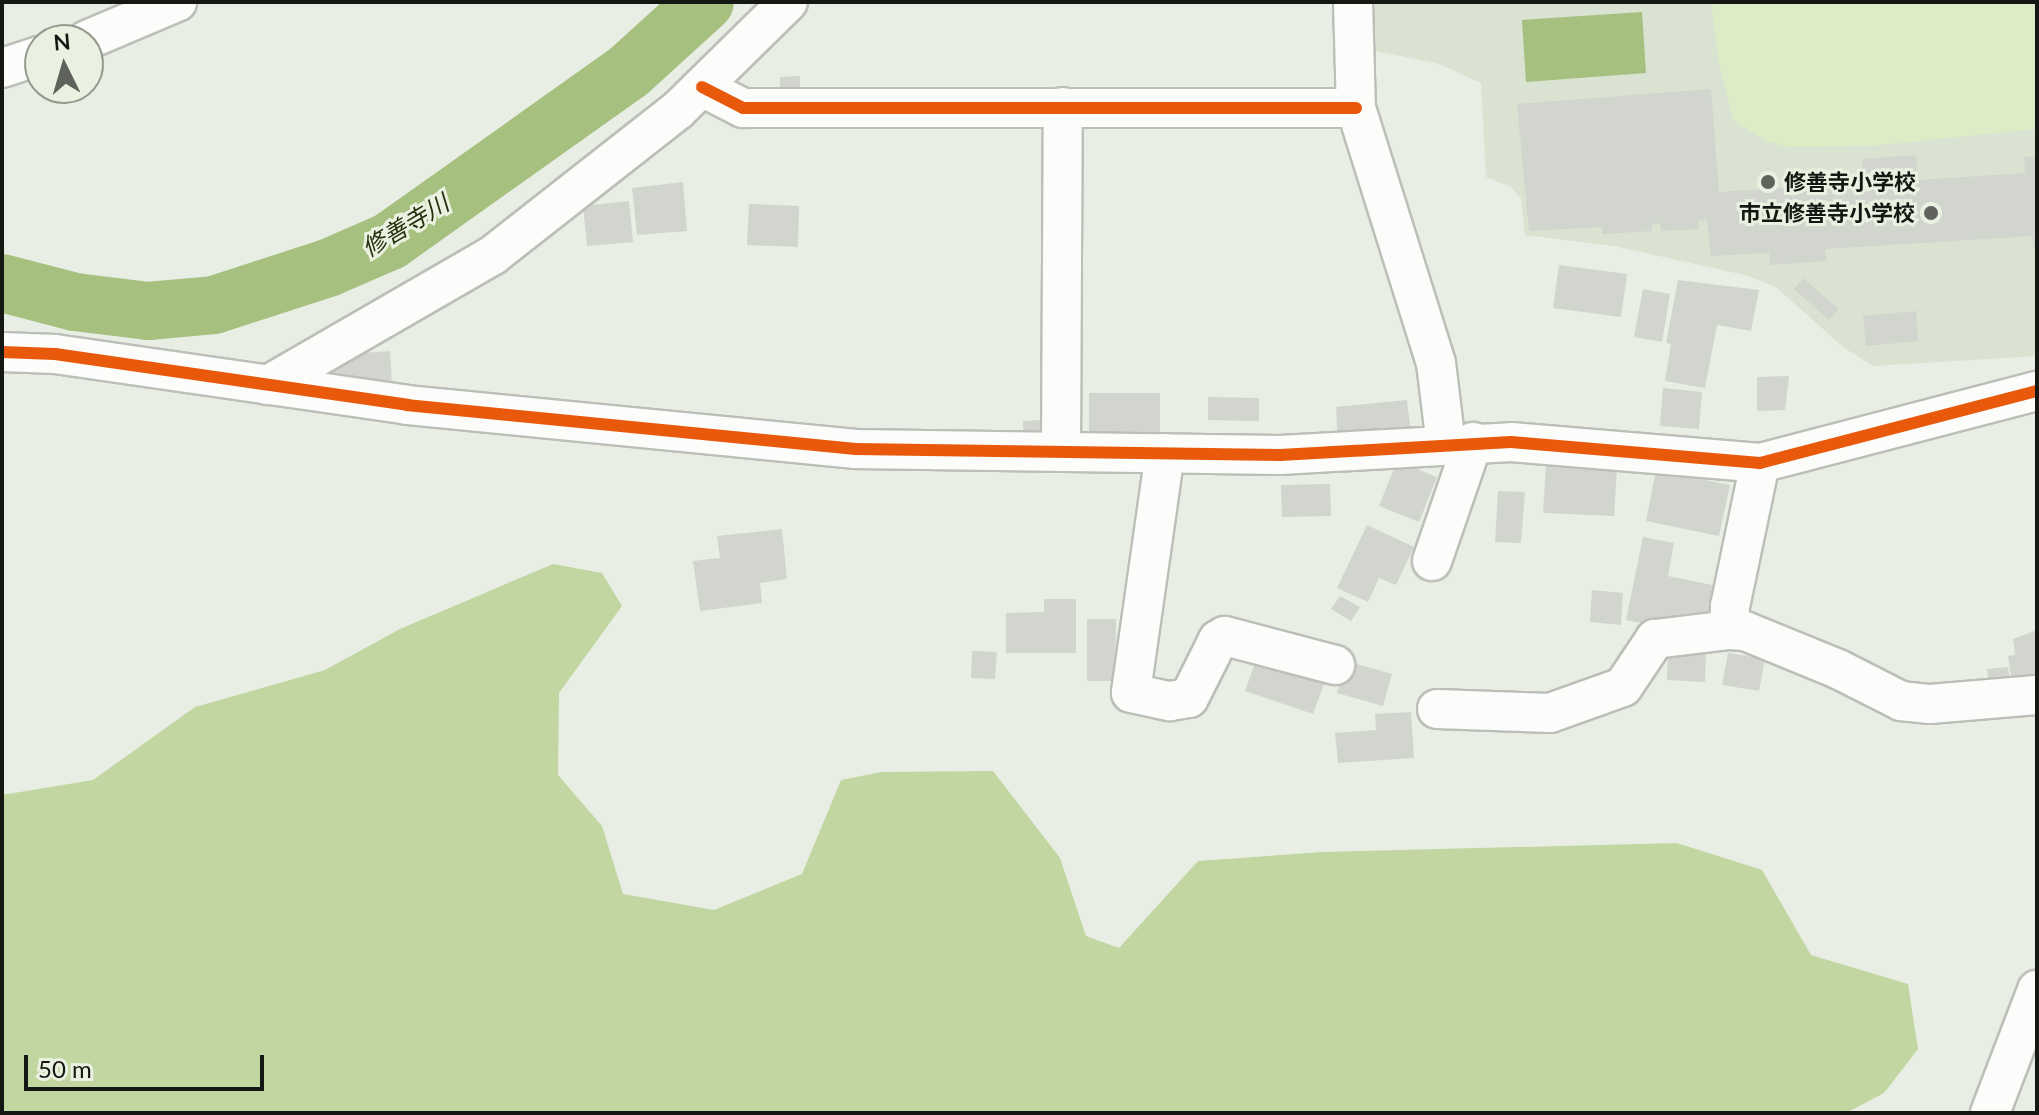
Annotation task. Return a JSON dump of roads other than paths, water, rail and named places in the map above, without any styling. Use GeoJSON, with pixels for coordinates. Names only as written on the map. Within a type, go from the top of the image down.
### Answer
{"type":"FeatureCollection","features":[{"type":"Feature","properties":{"kind":"street"},"geometry":{"type":"LineString","coordinates":[[268,385],[493,255],[702,87],[788,2]]}},
{"type":"Feature","properties":{"kind":"street"},"geometry":{"type":"LineString","coordinates":[[1353,2],[1356,108],[1460,443],[1432,561]]}},
{"type":"Feature","properties":{"kind":"street"},"geometry":{"type":"LineString","coordinates":[[104,32],[160,6]]}},
{"type":"Feature","properties":{"kind":"street"},"geometry":{"type":"LineString","coordinates":[[2,68],[24,61]]}},
{"type":"Feature","properties":{"kind":"street"},"geometry":{"type":"LineString","coordinates":[[702,87],[743,108],[1356,108]]}},
{"type":"Feature","properties":{"kind":"street"},"geometry":{"type":"LineString","coordinates":[[1061,452],[1063,107]]}},
{"type":"Feature","properties":{"kind":"street"},"geometry":{"type":"LineString","coordinates":[[2,352],[55,354],[268,385],[619,429],[839,448],[1335,453],[1460,443],[1576,445],[1760,463],[2037,391]]}},
{"type":"Feature","properties":{"kind":"street"},"geometry":{"type":"LineString","coordinates":[[1165,453],[1131,693],[1170,701],[1189,698],[1218,640],[1225,636],[1335,665]]}},
{"type":"Feature","properties":{"kind":"street"},"geometry":{"type":"LineString","coordinates":[[1729,630],[1760,463]]}},
{"type":"Feature","properties":{"kind":"street"},"geometry":{"type":"LineString","coordinates":[[1437,709],[1550,713],[1623,687],[1655,639],[1729,630],[1745,631],[1838,669],[1901,701],[1941,704],[2037,695]]}},
{"type":"Feature","properties":{"kind":"street"},"geometry":{"type":"LineString","coordinates":[[1990,1113],[2037,990]]}},
{"type":"Feature","properties":{"kind":"waterway","name":"修善寺川"},"geometry":{"type":"LineString","coordinates":[[2,283],[75,302],[148,311],[214,305],[328,268],[390,241],[628,72],[705,2]]}},
{"type":"Feature","properties":{"kind":"place","name":"修善寺小学校"},"geometry":{"type":"Point","coordinates":[1768,182]}},
{"type":"Feature","properties":{"kind":"place","name":"市立修善寺小学校"},"geometry":{"type":"Point","coordinates":[1931,213]}}]}
